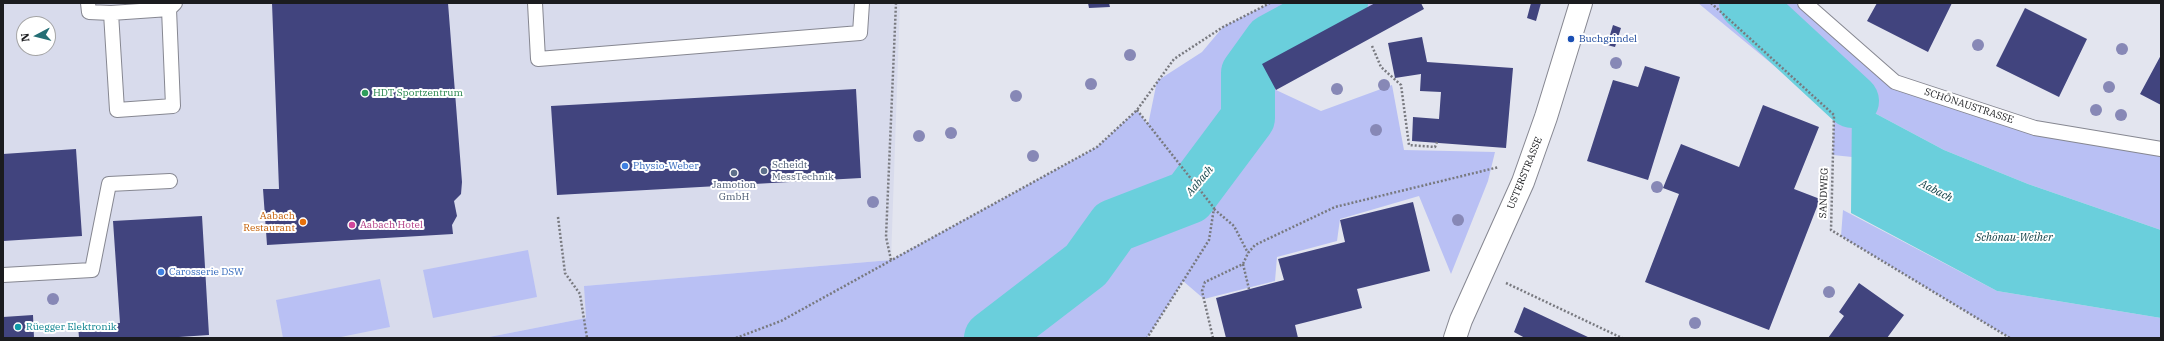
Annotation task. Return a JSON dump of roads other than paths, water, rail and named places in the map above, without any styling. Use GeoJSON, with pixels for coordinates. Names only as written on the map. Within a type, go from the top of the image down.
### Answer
{"type":"FeatureCollection","features":[{"type":"Feature","properties":{"kind":"main road","name":"USTERSTRASSE"},"geometry":{"type":"LineString","coordinates":[[1455,338],[1531,159],[1563,65],[1581,3]]}},
{"type":"Feature","properties":{"kind":"lane"},"geometry":{"type":"LineString","coordinates":[[88,3],[89,12],[111,13],[172,6],[173,106],[117,110],[111,13]]}},
{"type":"Feature","properties":{"kind":"lane"},"geometry":{"type":"LineString","coordinates":[[535,3],[538,59],[860,33],[862,3]]}},
{"type":"Feature","properties":{"kind":"lane","name":"SCHÖNAUSTRASSE"},"geometry":{"type":"LineString","coordinates":[[1805,3],[1895,82],[2035,128],[2161,149]]}},
{"type":"Feature","properties":{"kind":"lane"},"geometry":{"type":"LineString","coordinates":[[3,275],[92,270],[109,184],[170,181]]}},
{"type":"Feature","properties":{"kind":"water","name":"Schönau-Weiher"},"geometry":{"type":"Polygon","coordinates":[[[1852,101],[1944,150],[2028,184],[2161,230],[2161,318],[1997,291],[1851,213],[1852,101]]]}},
{"type":"Feature","properties":{"kind":"waterway","name":"Aabach"},"geometry":{"type":"LineString","coordinates":[[991,338],[1086,265],[1114,226],[1189,197],[1248,118],[1248,73],[1271,41],[1341,3]]}},
{"type":"Feature","properties":{"kind":"waterway","name":"Aabach"},"geometry":{"type":"LineString","coordinates":[[1746,3],[1852,101]]}},
{"type":"Feature","properties":{"kind":"place","name":"Buchgrindel"},"geometry":{"type":"Point","coordinates":[1571,39]}},
{"type":"Feature","properties":{"kind":"place","name":"HDT Sportzentrum"},"geometry":{"type":"Point","coordinates":[365,93]}},
{"type":"Feature","properties":{"kind":"place","name":"Physio-Weber"},"geometry":{"type":"Point","coordinates":[625,166]}},
{"type":"Feature","properties":{"kind":"place","name":"Scheidt MessTechnik"},"geometry":{"type":"Point","coordinates":[764,171]}},
{"type":"Feature","properties":{"kind":"place","name":"Jamotion GmbH"},"geometry":{"type":"Point","coordinates":[734,173]}},
{"type":"Feature","properties":{"kind":"place","name":"Aabach Restaurant"},"geometry":{"type":"Point","coordinates":[303,222]}},
{"type":"Feature","properties":{"kind":"place","name":"Aabach Hotel"},"geometry":{"type":"Point","coordinates":[352,225]}},
{"type":"Feature","properties":{"kind":"place","name":"Carosserie DSW"},"geometry":{"type":"Point","coordinates":[161,272]}},
{"type":"Feature","properties":{"kind":"place","name":"Rüegger Elektronik"},"geometry":{"type":"Point","coordinates":[18,327]}}]}
